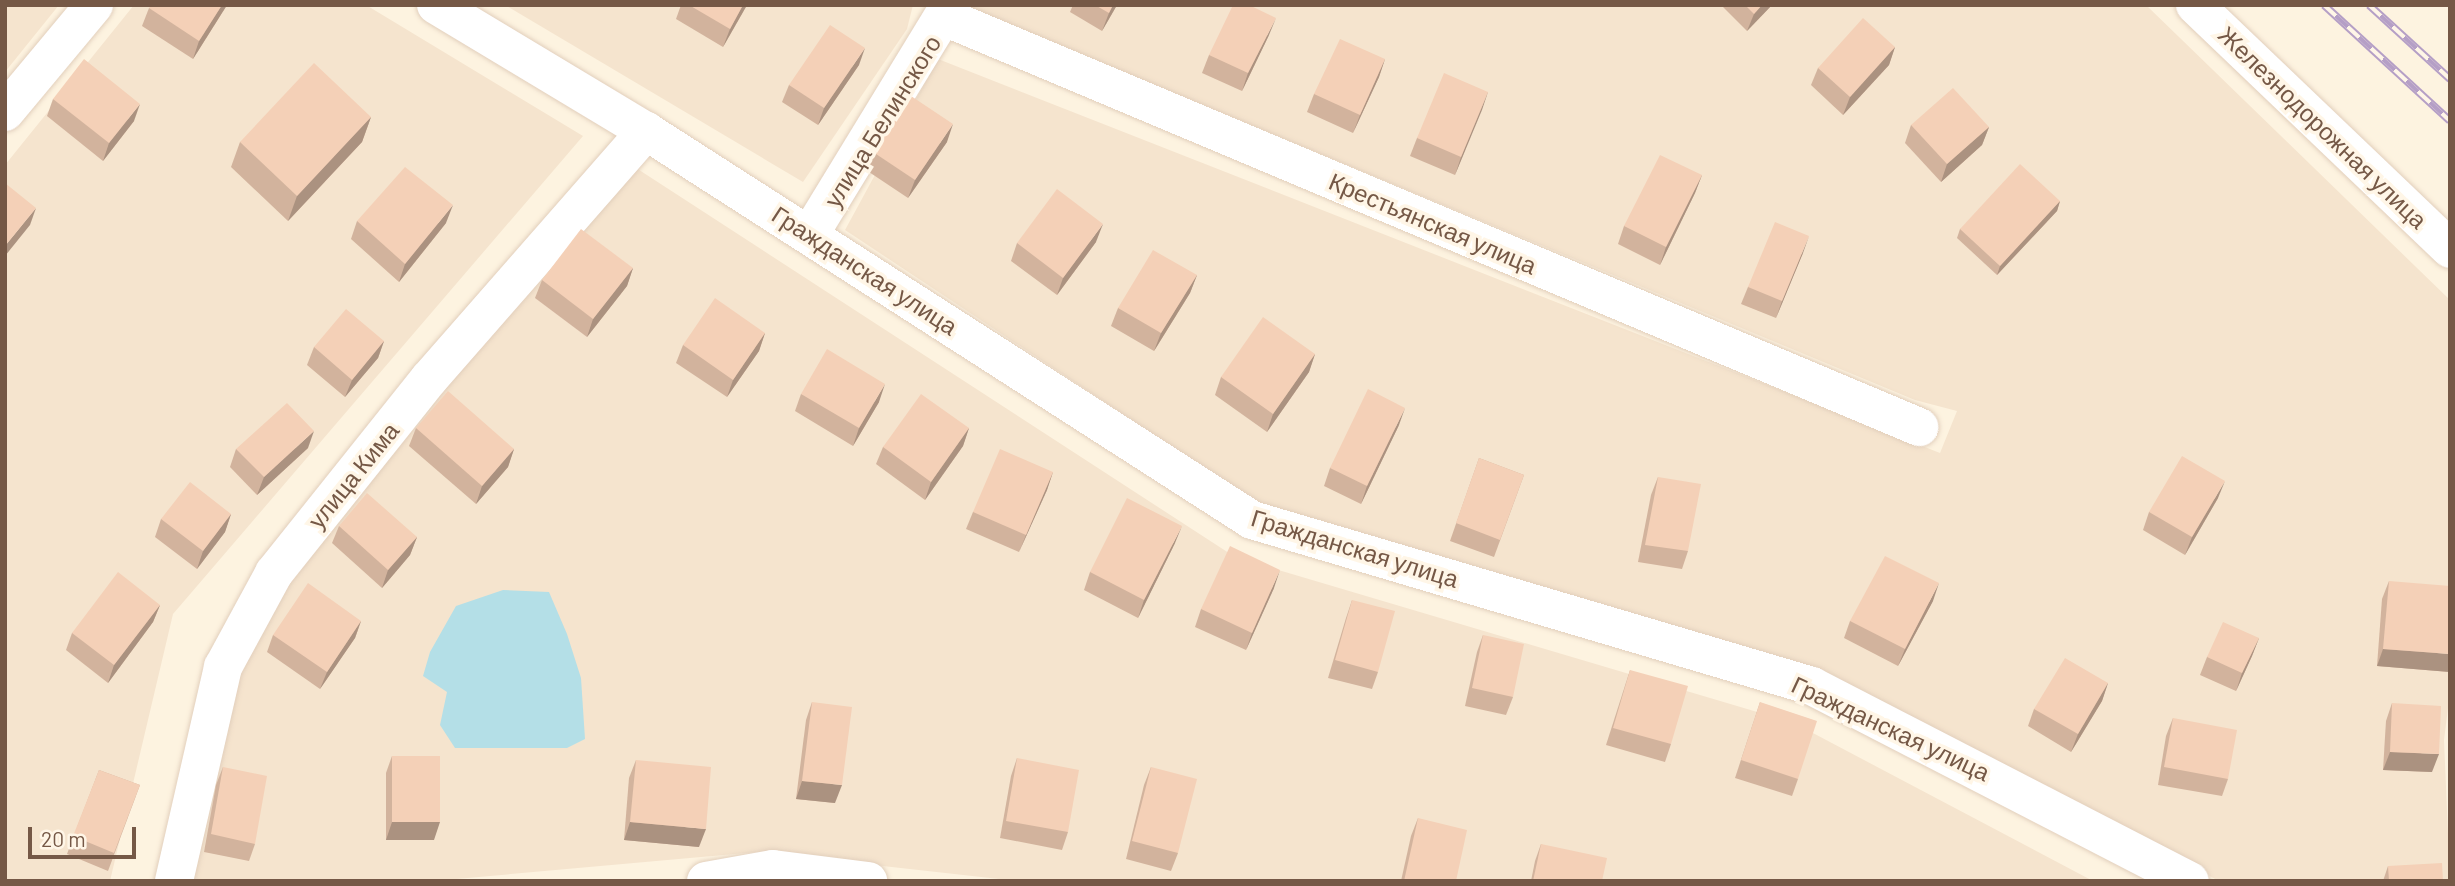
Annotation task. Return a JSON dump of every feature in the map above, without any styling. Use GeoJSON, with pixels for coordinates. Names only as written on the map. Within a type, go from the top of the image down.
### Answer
{"type":"FeatureCollection","features":[{"type":"Feature","properties":{"kind":"street"},"geometry":{"type":"LineString","coordinates":[[5,112],[94,5]]}},
{"type":"Feature","properties":{"kind":"street","name":"Гражданская улица"},"geometry":{"type":"LineString","coordinates":[[436,5],[646,131],[810,234],[1252,520],[1812,686],[2190,881]]}},
{"type":"Feature","properties":{"kind":"street","name":"Железнодорожная улица"},"geometry":{"type":"LineString","coordinates":[[2195,5],[2450,249]]}},
{"type":"Feature","properties":{"kind":"street","name":"улица Белинского"},"geometry":{"type":"LineString","coordinates":[[810,234],[949,12]]}},
{"type":"Feature","properties":{"kind":"street","name":"Крестьянская улица"},"geometry":{"type":"LineString","coordinates":[[949,12],[1919,427]]}},
{"type":"Feature","properties":{"kind":"street","name":"улица Кима"},"geometry":{"type":"LineString","coordinates":[[174,881],[223,667],[274,573],[429,379],[646,131]]}},
{"type":"Feature","properties":{"kind":"street"},"geometry":{"type":"LineString","coordinates":[[706,881],[773,869],[868,881]]}},
{"type":"Feature","properties":{"kind":"shaded area"},"geometry":{"type":"Polygon","coordinates":[[[5,5],[59,5],[5,72],[5,5]]]}},
{"type":"Feature","properties":{"kind":"shaded area"},"geometry":{"type":"Polygon","coordinates":[[[134,5],[366,5],[583,136],[173,614],[110,881],[5,881],[5,165],[134,5]]]}},
{"type":"Feature","properties":{"kind":"shaded area"},"geometry":{"type":"Polygon","coordinates":[[[505,5],[913,5],[907,29],[803,182],[505,5]]]}},
{"type":"Feature","properties":{"kind":"shaded area"},"geometry":{"type":"Polygon","coordinates":[[[961,5],[2146,5],[2450,300],[2450,692],[2444,740],[2450,881],[2219,881],[1819,671],[1260,505],[845,230],[938,59],[1940,453],[1957,411],[1915,400],[961,5]]]}},
{"type":"Feature","properties":{"kind":"shaded area"},"geometry":{"type":"Polygon","coordinates":[[[633,166],[1235,557],[1794,723],[2093,881],[1017,881],[757,852],[434,881],[169,881],[226,641],[633,166]]]}},
{"type":"Feature","properties":{"kind":"water"},"geometry":{"type":"Polygon","coordinates":[[[503,590],[549,592],[567,634],[581,678],[585,739],[567,748],[455,748],[440,725],[447,692],[423,676],[430,652],[456,606],[503,590]]]}},
{"type":"Feature","properties":{"kind":"building"},"geometry":{"type":"Polygon","coordinates":[[[151,5],[222,5],[199,41],[149,8],[151,5]]]}},
{"type":"Feature","properties":{"kind":"building"},"geometry":{"type":"Polygon","coordinates":[[[689,5],[743,5],[730,29],[689,5]]]}},
{"type":"Feature","properties":{"kind":"building"},"geometry":{"type":"Polygon","coordinates":[[[1095,5],[1113,5],[1109,13],[1095,5]]]}},
{"type":"Feature","properties":{"kind":"building"},"geometry":{"type":"Polygon","coordinates":[[[1233,5],[1249,5],[1276,18],[1248,73],[1209,55],[1233,5]]]}},
{"type":"Feature","properties":{"kind":"building"},"geometry":{"type":"Polygon","coordinates":[[[1745,5],[1762,5],[1754,14],[1745,5]]]}},
{"type":"Feature","properties":{"kind":"building"},"geometry":{"type":"Polygon","coordinates":[[[1863,18],[1895,47],[1850,97],[1818,68],[1863,18]]]}},
{"type":"Feature","properties":{"kind":"building"},"geometry":{"type":"Polygon","coordinates":[[[830,25],[865,48],[824,108],[789,85],[830,25]]]}},
{"type":"Feature","properties":{"kind":"building"},"geometry":{"type":"Polygon","coordinates":[[[1340,39],[1385,59],[1360,115],[1314,94],[1340,39]]]}},
{"type":"Feature","properties":{"kind":"building"},"geometry":{"type":"Polygon","coordinates":[[[84,59],[140,104],[109,143],[53,99],[84,59]]]}},
{"type":"Feature","properties":{"kind":"building"},"geometry":{"type":"Polygon","coordinates":[[[314,63],[371,117],[297,196],[240,142],[314,63]]]}},
{"type":"Feature","properties":{"kind":"building"},"geometry":{"type":"Polygon","coordinates":[[[1444,73],[1488,92],[1461,157],[1417,138],[1444,73]]]}},
{"type":"Feature","properties":{"kind":"building"},"geometry":{"type":"Polygon","coordinates":[[[1953,88],[1989,127],[1947,164],[1911,125],[1953,88]]]}},
{"type":"Feature","properties":{"kind":"building"},"geometry":{"type":"Polygon","coordinates":[[[911,96],[953,124],[915,180],[873,152],[911,96]]]}},
{"type":"Feature","properties":{"kind":"building"},"geometry":{"type":"Polygon","coordinates":[[[1660,155],[1702,175],[1666,247],[1624,226],[1660,155]]]}},
{"type":"Feature","properties":{"kind":"building"},"geometry":{"type":"Polygon","coordinates":[[[2020,164],[2060,201],[2000,266],[1960,229],[2020,164]]]}},
{"type":"Feature","properties":{"kind":"building"},"geometry":{"type":"Polygon","coordinates":[[[405,167],[453,205],[405,264],[357,221],[405,167]]]}},
{"type":"Feature","properties":{"kind":"building"},"geometry":{"type":"Polygon","coordinates":[[[5,183],[36,208],[5,246],[5,183]]]}},
{"type":"Feature","properties":{"kind":"building"},"geometry":{"type":"Polygon","coordinates":[[[1057,189],[1103,224],[1063,278],[1017,243],[1057,189]]]}},
{"type":"Feature","properties":{"kind":"building"},"geometry":{"type":"Polygon","coordinates":[[[1775,222],[1809,236],[1782,301],[1748,287],[1775,222]]]}},
{"type":"Feature","properties":{"kind":"building"},"geometry":{"type":"Polygon","coordinates":[[[581,229],[633,268],[593,319],[542,280],[581,229]]]}},
{"type":"Feature","properties":{"kind":"building"},"geometry":{"type":"Polygon","coordinates":[[[1153,250],[1197,275],[1161,333],[1118,308],[1153,250]]]}},
{"type":"Feature","properties":{"kind":"building"},"geometry":{"type":"Polygon","coordinates":[[[715,298],[765,333],[733,380],[683,345],[715,298]]]}},
{"type":"Feature","properties":{"kind":"building"},"geometry":{"type":"Polygon","coordinates":[[[346,309],[384,341],[352,380],[314,347],[346,309]]]}},
{"type":"Feature","properties":{"kind":"building"},"geometry":{"type":"Polygon","coordinates":[[[1263,317],[1315,354],[1273,414],[1221,377],[1263,317]]]}},
{"type":"Feature","properties":{"kind":"building"},"geometry":{"type":"Polygon","coordinates":[[[827,349],[885,384],[859,428],[801,394],[827,349]]]}},
{"type":"Feature","properties":{"kind":"building"},"geometry":{"type":"Polygon","coordinates":[[[1368,389],[1405,408],[1367,486],[1330,468],[1368,389]]]}},
{"type":"Feature","properties":{"kind":"building"},"geometry":{"type":"Polygon","coordinates":[[[448,391],[514,449],[482,486],[416,428],[448,391]]]}},
{"type":"Feature","properties":{"kind":"building"},"geometry":{"type":"Polygon","coordinates":[[[921,394],[969,428],[931,482],[883,447],[921,394]]]}},
{"type":"Feature","properties":{"kind":"building"},"geometry":{"type":"Polygon","coordinates":[[[287,403],[314,431],[264,477],[236,449],[287,403]]]}},
{"type":"Feature","properties":{"kind":"building"},"geometry":{"type":"Polygon","coordinates":[[[1000,449],[1053,472],[1026,535],[973,512],[1000,449]]]}},
{"type":"Feature","properties":{"kind":"building"},"geometry":{"type":"Polygon","coordinates":[[[2182,456],[2225,481],[2192,537],[2149,512],[2182,456]]]}},
{"type":"Feature","properties":{"kind":"building"},"geometry":{"type":"Polygon","coordinates":[[[1479,458],[1524,475],[1500,540],[1456,523],[1479,458]]]}},
{"type":"Feature","properties":{"kind":"building"},"geometry":{"type":"Polygon","coordinates":[[[1658,477],[1701,484],[1688,551],[1645,545],[1658,477]]]}},
{"type":"Feature","properties":{"kind":"building"},"geometry":{"type":"Polygon","coordinates":[[[190,482],[231,514],[203,551],[161,519],[190,482]]]}},
{"type":"Feature","properties":{"kind":"building"},"geometry":{"type":"Polygon","coordinates":[[[367,493],[417,537],[388,570],[339,526],[367,493]]]}},
{"type":"Feature","properties":{"kind":"building"},"geometry":{"type":"Polygon","coordinates":[[[1127,498],[1182,526],[1144,600],[1090,572],[1127,498]]]}},
{"type":"Feature","properties":{"kind":"building"},"geometry":{"type":"Polygon","coordinates":[[[1230,546],[1280,570],[1252,633],[1201,609],[1230,546]]]}},
{"type":"Feature","properties":{"kind":"building"},"geometry":{"type":"Polygon","coordinates":[[[1885,556],[1939,583],[1905,649],[1850,621],[1885,556]]]}},
{"type":"Feature","properties":{"kind":"building"},"geometry":{"type":"Polygon","coordinates":[[[118,572],[160,605],[114,665],[72,633],[118,572]]]}},
{"type":"Feature","properties":{"kind":"building"},"geometry":{"type":"Polygon","coordinates":[[[2389,581],[2450,586],[2450,654],[2383,649],[2389,581]]]}},
{"type":"Feature","properties":{"kind":"building"},"geometry":{"type":"Polygon","coordinates":[[[308,583],[361,621],[327,672],[273,635],[308,583]]]}},
{"type":"Feature","properties":{"kind":"building"},"geometry":{"type":"Polygon","coordinates":[[[1352,600],[1395,611],[1378,672],[1335,660],[1352,600]]]}},
{"type":"Feature","properties":{"kind":"building"},"geometry":{"type":"Polygon","coordinates":[[[2223,622],[2259,638],[2242,673],[2207,657],[2223,622]]]}},
{"type":"Feature","properties":{"kind":"building"},"geometry":{"type":"Polygon","coordinates":[[[1483,635],[1524,644],[1513,697],[1472,688],[1483,635]]]}},
{"type":"Feature","properties":{"kind":"building"},"geometry":{"type":"Polygon","coordinates":[[[2065,658],[2108,683],[2078,734],[2034,709],[2065,658]]]}},
{"type":"Feature","properties":{"kind":"building"},"geometry":{"type":"Polygon","coordinates":[[[1630,670],[1688,686],[1671,744],[1613,728],[1630,670]]]}},
{"type":"Feature","properties":{"kind":"building"},"geometry":{"type":"Polygon","coordinates":[[[812,702],[852,707],[842,785],[802,781],[812,702]]]}},
{"type":"Feature","properties":{"kind":"building"},"geometry":{"type":"Polygon","coordinates":[[[1760,702],[1817,721],[1798,779],[1741,760],[1760,702]]]}},
{"type":"Feature","properties":{"kind":"building"},"geometry":{"type":"Polygon","coordinates":[[[2392,703],[2441,706],[2439,754],[2390,752],[2392,703]]]}},
{"type":"Feature","properties":{"kind":"building"},"geometry":{"type":"Polygon","coordinates":[[[2173,718],[2237,730],[2228,779],[2164,767],[2173,718]]]}},
{"type":"Feature","properties":{"kind":"building"},"geometry":{"type":"Polygon","coordinates":[[[392,756],[440,756],[440,822],[392,822],[392,756]]]}},
{"type":"Feature","properties":{"kind":"building"},"geometry":{"type":"Polygon","coordinates":[[[1017,758],[1079,770],[1068,832],[1006,821],[1017,758]]]}},
{"type":"Feature","properties":{"kind":"building"},"geometry":{"type":"Polygon","coordinates":[[[636,760],[711,767],[706,829],[630,822],[636,760]]]}},
{"type":"Feature","properties":{"kind":"building"},"geometry":{"type":"Polygon","coordinates":[[[223,767],[267,776],[255,844],[211,834],[223,767]]]}},
{"type":"Feature","properties":{"kind":"building"},"geometry":{"type":"Polygon","coordinates":[[[1151,767],[1197,779],[1178,853],[1132,841],[1151,767]]]}},
{"type":"Feature","properties":{"kind":"building"},"geometry":{"type":"Polygon","coordinates":[[[99,770],[140,785],[114,853],[73,836],[99,770]]]}},
{"type":"Feature","properties":{"kind":"building"},"geometry":{"type":"Polygon","coordinates":[[[1418,818],[1467,830],[1456,881],[1404,881],[1418,818]]]}},
{"type":"Feature","properties":{"kind":"building"},"geometry":{"type":"Polygon","coordinates":[[[1541,844],[1607,858],[1602,881],[1533,881],[1541,844]]]}},
{"type":"Feature","properties":{"kind":"building"},"geometry":{"type":"Polygon","coordinates":[[[2442,863],[2443,881],[2389,881],[2388,866],[2442,863]]]}},
{"type":"Feature","properties":{"kind":"railway"},"geometry":{"type":"LineString","coordinates":[[2324,5],[2450,121]]}},
{"type":"Feature","properties":{"kind":"railway"},"geometry":{"type":"LineString","coordinates":[[2369,5],[2450,79]]}}]}
